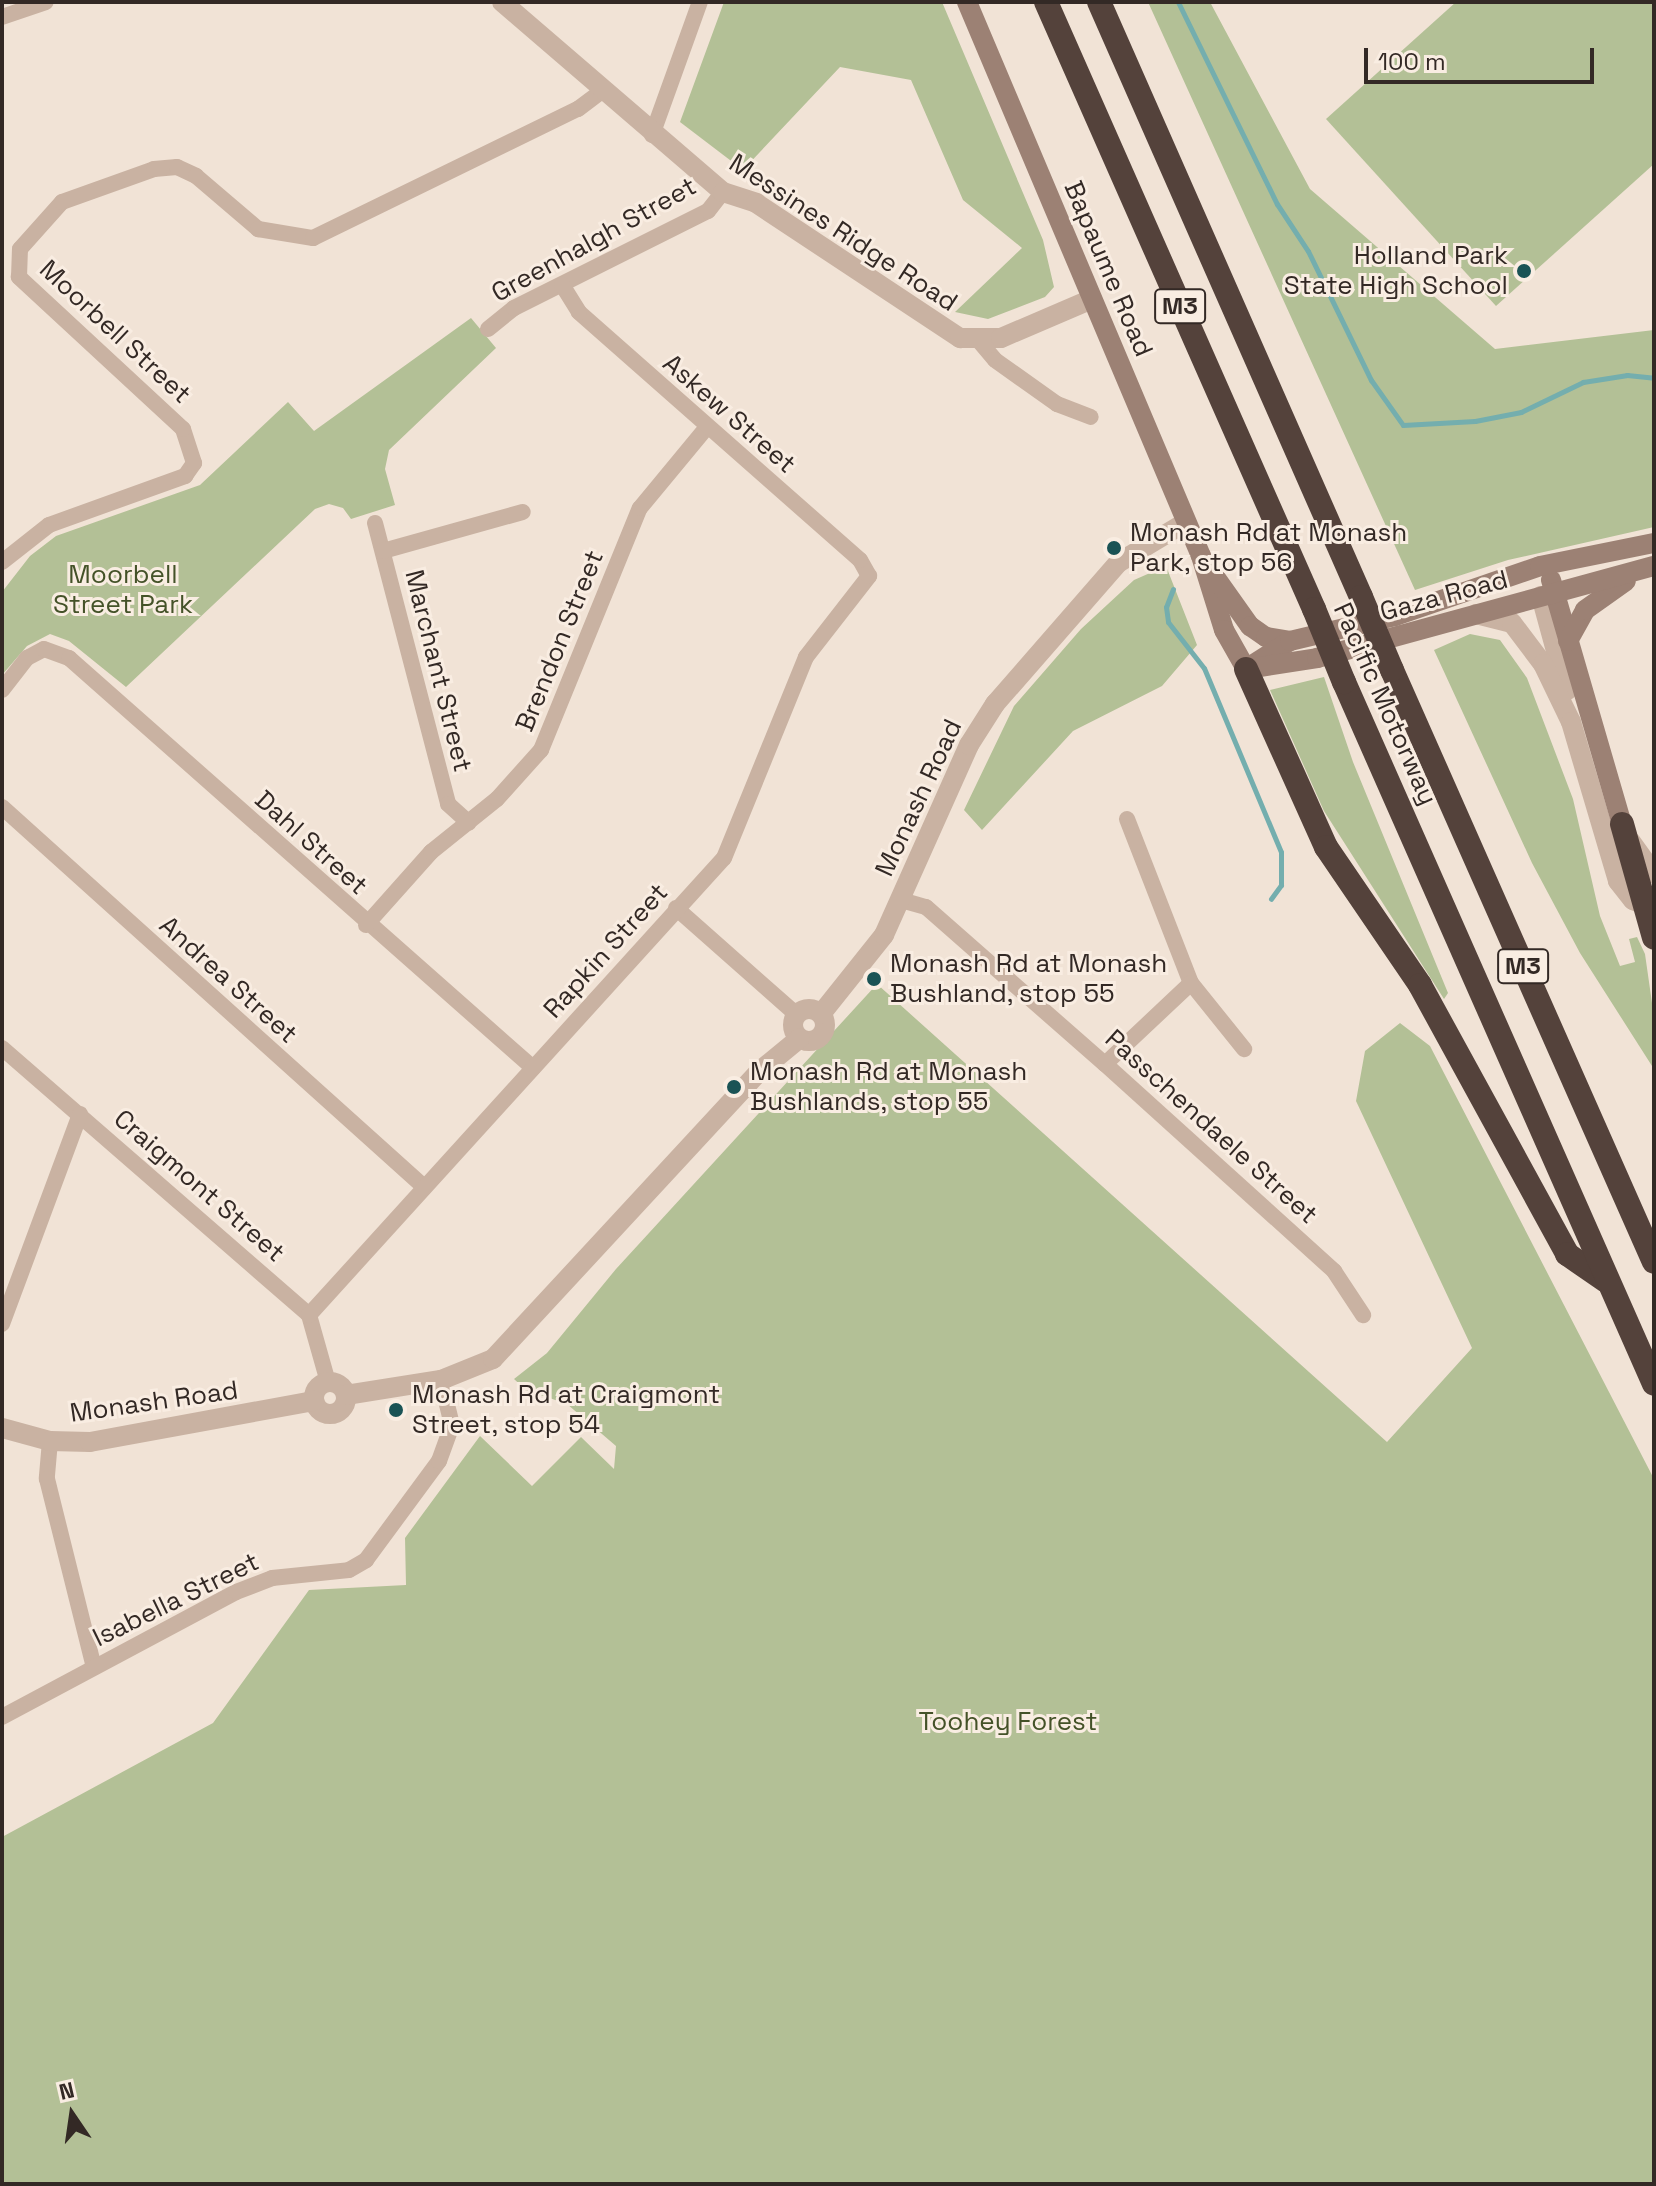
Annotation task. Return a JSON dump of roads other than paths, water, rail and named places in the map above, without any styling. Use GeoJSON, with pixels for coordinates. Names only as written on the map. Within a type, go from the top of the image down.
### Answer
{"type":"FeatureCollection","features":[{"type":"Feature","properties":{"kind":"highway","name":"Pacific Motorway"},"geometry":{"type":"LineString","coordinates":[[1046,2],[1654,1384]]}},
{"type":"Feature","properties":{"kind":"highway","name":"Pacific Motorway"},"geometry":{"type":"LineString","coordinates":[[1099,2],[1654,1262]]}},
{"type":"Feature","properties":{"kind":"highway"},"geometry":{"type":"LineString","coordinates":[[1246,669],[1326,847],[1420,985],[1567,1254],[1608,1282]]}},
{"type":"Feature","properties":{"kind":"highway"},"geometry":{"type":"LineString","coordinates":[[1622,824],[1650,908],[1654,938]]}},
{"type":"Feature","properties":{"kind":"main road","name":"Bapaume Road"},"geometry":{"type":"LineString","coordinates":[[967,2],[1201,556],[1224,630],[1246,669]]}},
{"type":"Feature","properties":{"kind":"main road","name":"Gaza Road"},"geometry":{"type":"LineString","coordinates":[[1246,669],[1290,641],[1395,616],[1542,566],[1654,543]]}},
{"type":"Feature","properties":{"kind":"main road","name":"Bapaume Road"},"geometry":{"type":"LineString","coordinates":[[1201,556],[1250,626],[1266,637],[1290,641]]}},
{"type":"Feature","properties":{"kind":"main road"},"geometry":{"type":"LineString","coordinates":[[1542,566],[1548,594],[1568,641],[1622,824]]}},
{"type":"Feature","properties":{"kind":"main road","name":"Gaza Road"},"geometry":{"type":"LineString","coordinates":[[1246,669],[1317,658],[1652,567]]}},
{"type":"Feature","properties":{"kind":"main road"},"geometry":{"type":"LineString","coordinates":[[1568,641],[1577,620],[1597,598],[1652,567]]}},
{"type":"Feature","properties":{"kind":"street"},"geometry":{"type":"LineString","coordinates":[[2,17],[46,2]]}},
{"type":"Feature","properties":{"kind":"street","name":"Messines Ridge Road"},"geometry":{"type":"LineString","coordinates":[[502,2],[652,135],[723,192],[756,203],[949,332],[980,342],[995,360],[1057,404],[1091,417]]}},
{"type":"Feature","properties":{"kind":"street"},"geometry":{"type":"LineString","coordinates":[[652,135],[700,2]]}},
{"type":"Feature","properties":{"kind":"street","name":"Moorbell Street"},"geometry":{"type":"LineString","coordinates":[[2,562],[49,525],[185,476],[194,463],[183,429],[19,277],[20,249],[62,202],[154,169],[177,167],[196,176],[258,229],[313,238],[578,109],[603,90]]}},
{"type":"Feature","properties":{"kind":"street","name":"Greenhalgh Street"},"geometry":{"type":"LineString","coordinates":[[488,329],[514,308],[708,211],[723,192]]}},
{"type":"Feature","properties":{"kind":"street","name":"Askew Street"},"geometry":{"type":"LineString","coordinates":[[562,285],[579,312],[860,560],[869,576]]}},
{"type":"Feature","properties":{"kind":"street"},"geometry":{"type":"LineString","coordinates":[[980,342],[1092,299]]}},
{"type":"Feature","properties":{"kind":"street","name":"Brendon Street"},"geometry":{"type":"LineString","coordinates":[[366,925],[431,852],[469,823],[541,750],[640,508],[707,427]]}},
{"type":"Feature","properties":{"kind":"street"},"geometry":{"type":"LineString","coordinates":[[383,551],[523,512]]}},
{"type":"Feature","properties":{"kind":"street","name":"Monash Road"},"geometry":{"type":"LineString","coordinates":[[2,1428],[50,1441],[125,1438],[314,1401],[321,1412],[333,1414],[344,1407],[346,1395],[441,1380],[493,1359],[761,1070],[800,1038],[811,1041],[821,1035],[825,1024],[821,1014],[865,964],[901,900],[969,745],[995,704],[1118,563],[1186,522]]}},
{"type":"Feature","properties":{"kind":"street","name":"Marchant Street"},"geometry":{"type":"LineString","coordinates":[[375,523],[448,804],[469,823]]}},
{"type":"Feature","properties":{"kind":"street","name":"Rapkin Street"},"geometry":{"type":"LineString","coordinates":[[309,1315],[724,858],[806,657],[869,576]]}},
{"type":"Feature","properties":{"kind":"street"},"geometry":{"type":"LineString","coordinates":[[1548,594],[1576,734],[1618,881],[1650,908]]}},
{"type":"Feature","properties":{"kind":"street"},"geometry":{"type":"LineString","coordinates":[[1473,615],[1499,616],[1517,628],[1556,686],[1576,734]]}},
{"type":"Feature","properties":{"kind":"street","name":"Dahl Street"},"geometry":{"type":"LineString","coordinates":[[2,690],[27,658],[44,649],[59,650],[366,925],[533,1068]]}},
{"type":"Feature","properties":{"kind":"street","name":"Andrea Street"},"geometry":{"type":"LineString","coordinates":[[2,807],[424,1187]]}},
{"type":"Feature","properties":{"kind":"street"},"geometry":{"type":"LineString","coordinates":[[1127,819],[1191,983],[1244,1049]]}},
{"type":"Feature","properties":{"kind":"street"},"geometry":{"type":"LineString","coordinates":[[1622,824],[1654,874]]}},
{"type":"Feature","properties":{"kind":"street","name":"Passchendaele Street"},"geometry":{"type":"LineString","coordinates":[[901,900],[926,907],[1105,1064],[1334,1271],[1363,1315]]}},
{"type":"Feature","properties":{"kind":"street"},"geometry":{"type":"LineString","coordinates":[[676,908],[797,1015]]}},
{"type":"Feature","properties":{"kind":"street"},"geometry":{"type":"LineString","coordinates":[[1105,1064],[1191,983]]}},
{"type":"Feature","properties":{"kind":"street"},"geometry":{"type":"LineString","coordinates":[[800,1038],[793,1026],[797,1015],[810,1009],[821,1014]]}},
{"type":"Feature","properties":{"kind":"street","name":"Craigmont Street"},"geometry":{"type":"LineString","coordinates":[[2,1048],[309,1315]]}},
{"type":"Feature","properties":{"kind":"street"},"geometry":{"type":"LineString","coordinates":[[2,1324],[80,1114]]}},
{"type":"Feature","properties":{"kind":"street"},"geometry":{"type":"LineString","coordinates":[[309,1315],[328,1382]]}},
{"type":"Feature","properties":{"kind":"street","name":"Isabella Street"},"geometry":{"type":"LineString","coordinates":[[2,1717],[260,1583],[307,1572],[349,1570],[366,1560],[439,1461],[452,1425],[441,1380]]}},
{"type":"Feature","properties":{"kind":"street"},"geometry":{"type":"LineString","coordinates":[[314,1401],[318,1388],[328,1382],[340,1385],[346,1395]]}},
{"type":"Feature","properties":{"kind":"street"},"geometry":{"type":"LineString","coordinates":[[50,1441],[47,1479],[94,1667]]}},
{"type":"Feature","properties":{"kind":"waterway"},"geometry":{"type":"LineString","coordinates":[[1178,2],[1277,204],[1308,251],[1371,380],[1403,425],[1475,421],[1521,412],[1583,382],[1627,375],[1654,378]]}},
{"type":"Feature","properties":{"kind":"waterway"},"geometry":{"type":"LineString","coordinates":[[1173,589],[1166,607],[1168,622],[1204,668],[1281,852],[1281,885],[1271,899]]}},
{"type":"Feature","properties":{"kind":"place","name":"Holland Park State High School"},"geometry":{"type":"Point","coordinates":[1524,271]}},
{"type":"Feature","properties":{"kind":"place","name":"Monash Rd at Monash Park, stop 56"},"geometry":{"type":"Point","coordinates":[1114,548]}},
{"type":"Feature","properties":{"kind":"place","name":"Monash Rd at Monash Bushland, stop 55"},"geometry":{"type":"Point","coordinates":[874,979]}},
{"type":"Feature","properties":{"kind":"place","name":"Monash Rd at Monash Bushlands, stop 55"},"geometry":{"type":"Point","coordinates":[734,1087]}},
{"type":"Feature","properties":{"kind":"place","name":"Monash Rd at Craigmont Street, stop 54"},"geometry":{"type":"Point","coordinates":[396,1410]}},
{"type":"Feature","properties":{"kind":"park label","name":"Moorbell Street Park"},"geometry":{"type":"Point","coordinates":[123,590]}},
{"type":"Feature","properties":{"kind":"park label","name":"Toohey Forest"},"geometry":{"type":"Point","coordinates":[1008,1722]}}]}
